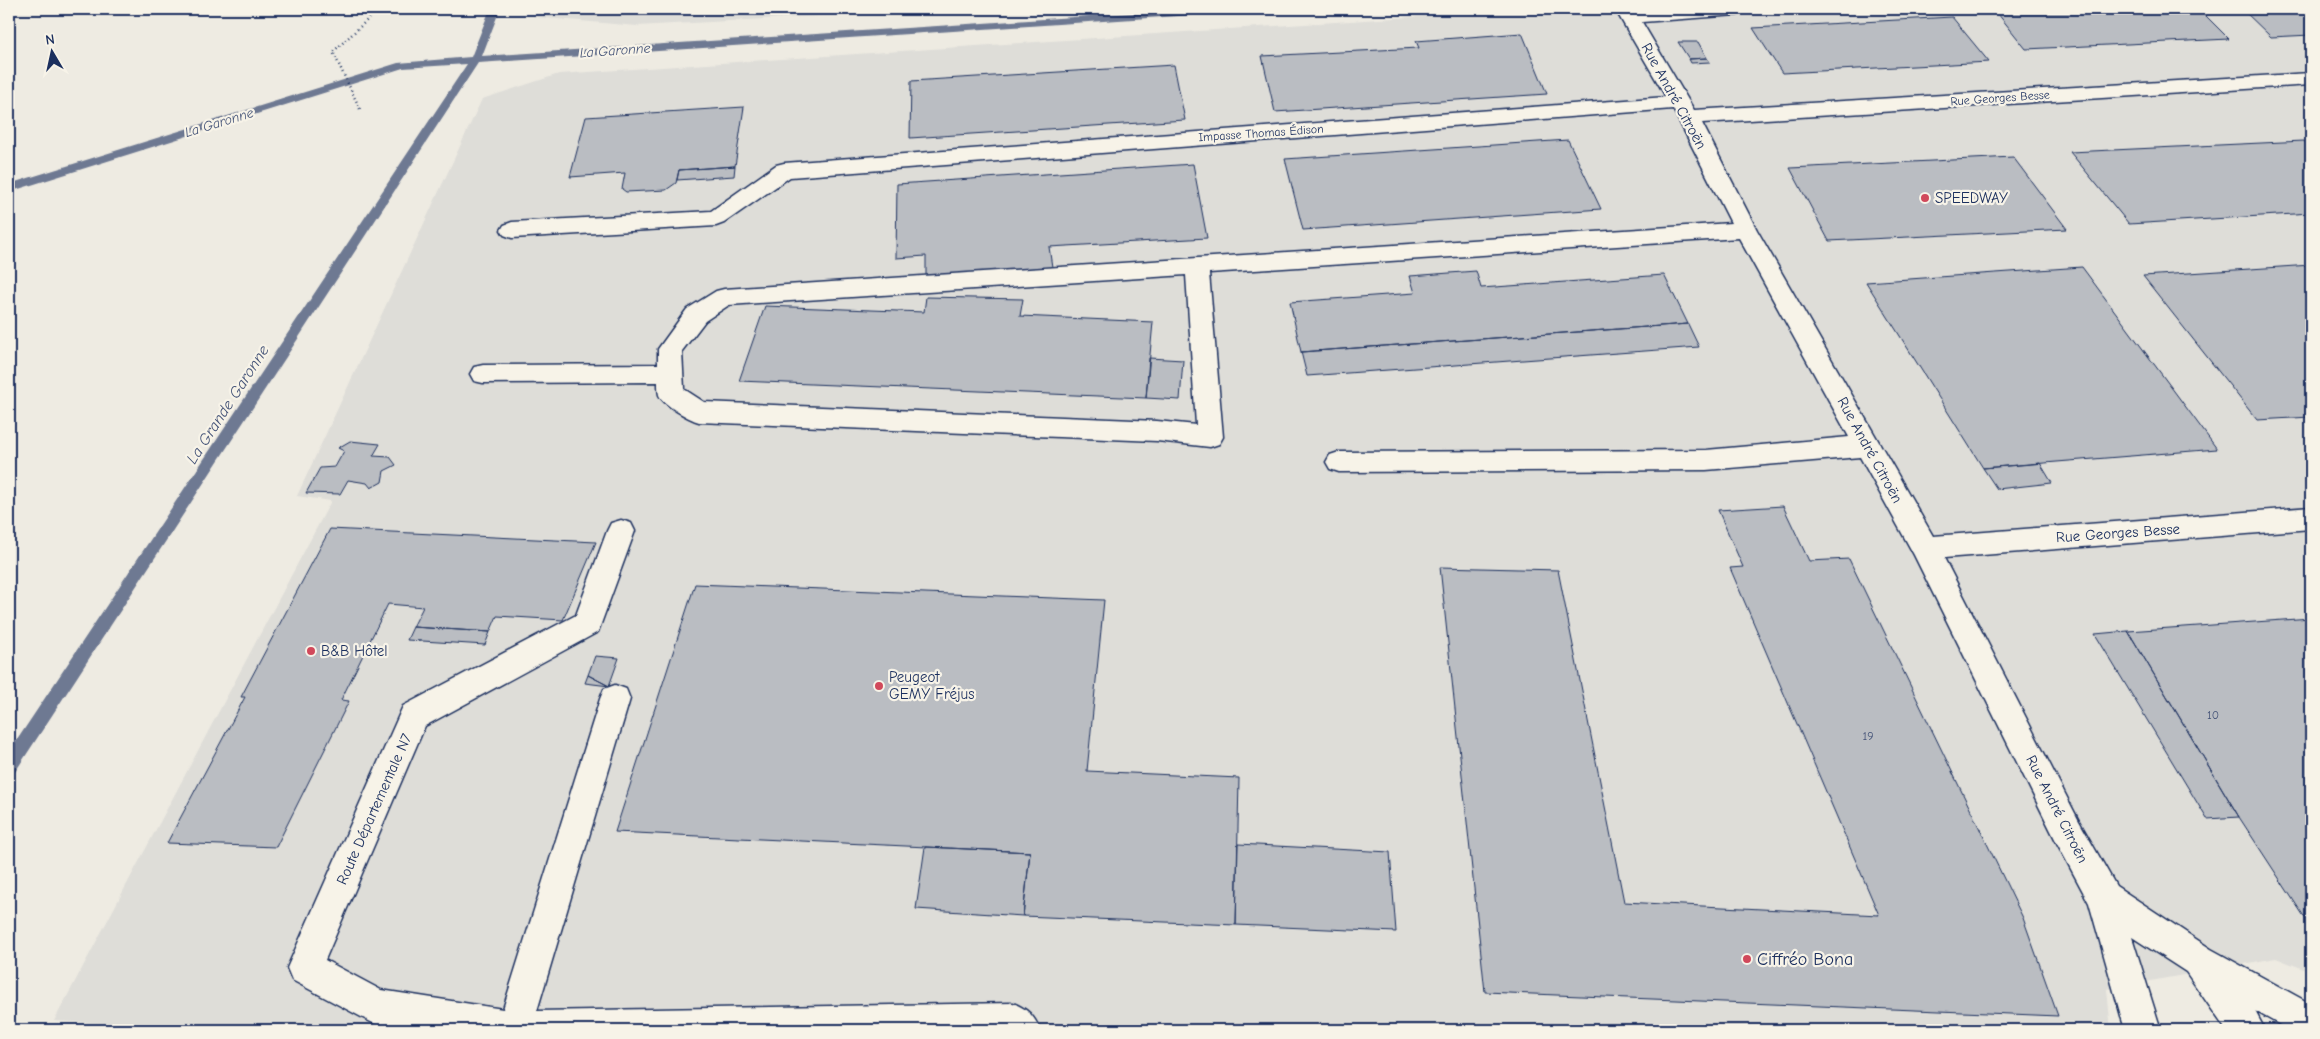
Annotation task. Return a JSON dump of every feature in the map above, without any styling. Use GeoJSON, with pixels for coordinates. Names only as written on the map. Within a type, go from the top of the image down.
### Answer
{"type":"FeatureCollection","features":[{"type":"Feature","properties":{"kind":"street"},"geometry":{"type":"LineString","coordinates":[[1627,13],[1737,9]]}},
{"type":"Feature","properties":{"kind":"street","name":"Rue André Citroën"},"geometry":{"type":"LineString","coordinates":[[1627,13],[1683,110],[1746,230],[1925,548],[2068,832],[2104,898],[2143,1030]]}},
{"type":"Feature","properties":{"kind":"street","name":"Rue Georges Besse"},"geometry":{"type":"LineString","coordinates":[[1683,110],[2311,79]]}},
{"type":"Feature","properties":{"kind":"street","name":"Impasse Thomas Édison"},"geometry":{"type":"LineString","coordinates":[[512,230],[716,218],[784,170],[842,164],[1683,110]]}},
{"type":"Feature","properties":{"kind":"street"},"geometry":{"type":"LineString","coordinates":[[1197,266],[1210,437],[1147,431],[699,412],[671,393],[670,349],[696,315],[724,297],[1746,230]]}},
{"type":"Feature","properties":{"kind":"street"},"geometry":{"type":"LineString","coordinates":[[483,374],[670,373]]}},
{"type":"Feature","properties":{"kind":"street"},"geometry":{"type":"LineString","coordinates":[[1340,462],[1706,460],[1868,446]]}},
{"type":"Feature","properties":{"kind":"street","name":"Rue Georges Besse"},"geometry":{"type":"LineString","coordinates":[[1925,548],[2311,518]]}},
{"type":"Feature","properties":{"kind":"street","name":"Route Départementale N7"},"geometry":{"type":"LineString","coordinates":[[621,531],[588,623],[414,716],[304,968],[376,1007],[514,1029],[1013,1021],[1022,1030]]}},
{"type":"Feature","properties":{"kind":"street"},"geometry":{"type":"LineString","coordinates":[[514,1029],[615,699]]}},
{"type":"Feature","properties":{"kind":"street"},"geometry":{"type":"LineString","coordinates":[[2104,898],[2198,960],[2311,1023]]}},
{"type":"Feature","properties":{"kind":"street"},"geometry":{"type":"LineString","coordinates":[[2198,960],[2247,1030]]}},
{"type":"Feature","properties":{"kind":"path"},"geometry":{"type":"LineString","coordinates":[[360,110],[333,52],[379,9]]}},
{"type":"Feature","properties":{"kind":"shaded area"},"geometry":{"type":"Polygon","coordinates":[[[537,9],[945,9],[637,26],[534,17],[537,9]]]}},
{"type":"Feature","properties":{"kind":"shaded area"},"geometry":{"type":"Polygon","coordinates":[[[1529,9],[2311,9],[2311,972],[2276,958],[2107,989],[2111,1030],[230,1030],[54,1021],[331,501],[297,496],[482,99],[559,74],[1529,9]]]}},
{"type":"Feature","properties":{"kind":"building"},"geometry":{"type":"Polygon","coordinates":[[[1994,9],[2199,9],[2229,39],[2026,49],[1994,9]]]}},
{"type":"Feature","properties":{"kind":"building"},"geometry":{"type":"Polygon","coordinates":[[[2242,9],[2311,9],[2311,35],[2271,37],[2242,9]]]}},
{"type":"Feature","properties":{"kind":"building"},"geometry":{"type":"Polygon","coordinates":[[[1952,17],[1989,62],[1782,73],[1753,28],[1952,17]]]}},
{"type":"Feature","properties":{"kind":"building"},"geometry":{"type":"Polygon","coordinates":[[[1522,33],[1547,94],[1275,112],[1262,56],[1419,48],[1416,41],[1522,33]]]}},
{"type":"Feature","properties":{"kind":"building"},"geometry":{"type":"Polygon","coordinates":[[[1678,42],[1698,42],[1707,58],[1689,59],[1678,42]]]}},
{"type":"Feature","properties":{"kind":"building"},"geometry":{"type":"Polygon","coordinates":[[[1707,58],[1710,62],[1691,63],[1689,59],[1707,58]]]}},
{"type":"Feature","properties":{"kind":"building"},"geometry":{"type":"Polygon","coordinates":[[[1174,65],[1185,120],[910,138],[911,81],[1174,65]]]}},
{"type":"Feature","properties":{"kind":"building"},"geometry":{"type":"Polygon","coordinates":[[[744,107],[735,166],[679,170],[676,183],[666,190],[626,192],[622,189],[625,173],[570,177],[586,117],[744,107]]]}},
{"type":"Feature","properties":{"kind":"building"},"geometry":{"type":"Polygon","coordinates":[[[1568,140],[1601,209],[1303,230],[1285,159],[1568,140]]]}},
{"type":"Feature","properties":{"kind":"building"},"geometry":{"type":"Polygon","coordinates":[[[2304,141],[2311,149],[2311,213],[2129,224],[2070,152],[2304,141]]]}},
{"type":"Feature","properties":{"kind":"building","name":"SPEEDWAY"},"geometry":{"type":"Polygon","coordinates":[[[2013,157],[2067,229],[1829,241],[1790,168],[2013,157]]]}},
{"type":"Feature","properties":{"kind":"building"},"geometry":{"type":"Polygon","coordinates":[[[1193,164],[1207,238],[1049,247],[1052,267],[926,276],[926,256],[896,258],[897,184],[1193,164]]]}},
{"type":"Feature","properties":{"kind":"building"},"geometry":{"type":"Polygon","coordinates":[[[735,166],[734,176],[677,180],[679,170],[735,166]]]}},
{"type":"Feature","properties":{"kind":"building"},"geometry":{"type":"Polygon","coordinates":[[[2311,265],[2311,417],[2257,420],[2143,276],[2311,265]]]}},
{"type":"Feature","properties":{"kind":"building"},"geometry":{"type":"Polygon","coordinates":[[[2082,267],[2217,449],[1983,468],[1866,282],[2082,267]]]}},
{"type":"Feature","properties":{"kind":"building"},"geometry":{"type":"Polygon","coordinates":[[[1476,271],[1481,288],[1664,275],[1688,324],[1301,352],[1290,302],[1415,293],[1410,276],[1476,271]]]}},
{"type":"Feature","properties":{"kind":"building"},"geometry":{"type":"Polygon","coordinates":[[[926,297],[1023,299],[1020,316],[1153,322],[1146,398],[739,381],[765,306],[924,312],[926,297]]]}},
{"type":"Feature","properties":{"kind":"building"},"geometry":{"type":"Polygon","coordinates":[[[1688,324],[1699,347],[1307,376],[1301,352],[1688,324]]]}},
{"type":"Feature","properties":{"kind":"building"},"geometry":{"type":"Polygon","coordinates":[[[1149,358],[1183,360],[1180,400],[1146,398],[1149,358]]]}},
{"type":"Feature","properties":{"kind":"building"},"geometry":{"type":"Polygon","coordinates":[[[350,441],[380,444],[373,456],[390,457],[396,465],[384,471],[382,482],[371,488],[367,483],[348,480],[340,494],[306,493],[320,468],[335,467],[344,451],[338,448],[350,441]]]}},
{"type":"Feature","properties":{"kind":"building"},"geometry":{"type":"Polygon","coordinates":[[[2040,463],[2052,483],[1997,489],[1983,468],[2040,463]]]}},
{"type":"Feature","properties":{"kind":"building"},"geometry":{"type":"Polygon","coordinates":[[[1783,506],[1809,561],[1849,559],[2023,918],[2058,1016],[1485,992],[1440,567],[1558,570],[1624,902],[1879,915],[1730,568],[1743,567],[1718,510],[1783,506]]]}},
{"type":"Feature","properties":{"kind":"building"},"geometry":{"type":"Polygon","coordinates":[[[330,529],[596,542],[563,620],[497,616],[490,632],[413,627],[423,607],[388,604],[341,700],[349,701],[276,847],[167,843],[245,697],[241,697],[330,529]]]}},
{"type":"Feature","properties":{"kind":"building","name":"Peugeot GEMY Fréjus"},"geometry":{"type":"Polygon","coordinates":[[[695,584],[1104,600],[1087,771],[1239,778],[1236,925],[1023,916],[1030,852],[615,832],[695,584]]]}},
{"type":"Feature","properties":{"kind":"building"},"geometry":{"type":"Polygon","coordinates":[[[2311,618],[2311,918],[2305,918],[2239,817],[2128,631],[2311,618]]]}},
{"type":"Feature","properties":{"kind":"building"},"geometry":{"type":"Polygon","coordinates":[[[413,627],[490,632],[485,645],[407,640],[413,627]]]}},
{"type":"Feature","properties":{"kind":"building"},"geometry":{"type":"Polygon","coordinates":[[[2128,631],[2239,817],[2207,819],[2095,634],[2128,631]]]}},
{"type":"Feature","properties":{"kind":"building"},"geometry":{"type":"Polygon","coordinates":[[[595,656],[619,658],[609,686],[588,675],[595,656]]]}},
{"type":"Feature","properties":{"kind":"building"},"geometry":{"type":"Polygon","coordinates":[[[588,675],[609,686],[585,683],[588,675]]]}},
{"type":"Feature","properties":{"kind":"building"},"geometry":{"type":"Polygon","coordinates":[[[1238,844],[1390,852],[1396,932],[1236,925],[1238,844]]]}},
{"type":"Feature","properties":{"kind":"building"},"geometry":{"type":"Polygon","coordinates":[[[925,847],[1030,852],[1023,916],[916,909],[925,847]]]}},
{"type":"Feature","properties":{"kind":"waterway"},"geometry":{"type":"LineString","coordinates":[[475,60],[495,9]]}},
{"type":"Feature","properties":{"kind":"waterway","name":"La Garonne"},"geometry":{"type":"LineString","coordinates":[[475,60],[1238,9]]}},
{"type":"Feature","properties":{"kind":"waterway","name":"La Garonne"},"geometry":{"type":"LineString","coordinates":[[9,188],[402,65],[475,60]]}},
{"type":"Feature","properties":{"kind":"waterway","name":"La Grande Garonne"},"geometry":{"type":"LineString","coordinates":[[9,766],[475,60]]}},
{"type":"Feature","properties":{"kind":"place","name":"SPEEDWAY"},"geometry":{"type":"Point","coordinates":[1925,198]}},
{"type":"Feature","properties":{"kind":"place","name":"B&B Hôtel"},"geometry":{"type":"Point","coordinates":[311,651]}},
{"type":"Feature","properties":{"kind":"place","name":"Peugeot GEMY Fréjus"},"geometry":{"type":"Point","coordinates":[879,686]}},
{"type":"Feature","properties":{"kind":"place","name":"Ciffréo Bona"},"geometry":{"type":"Point","coordinates":[1747,959]}}]}
